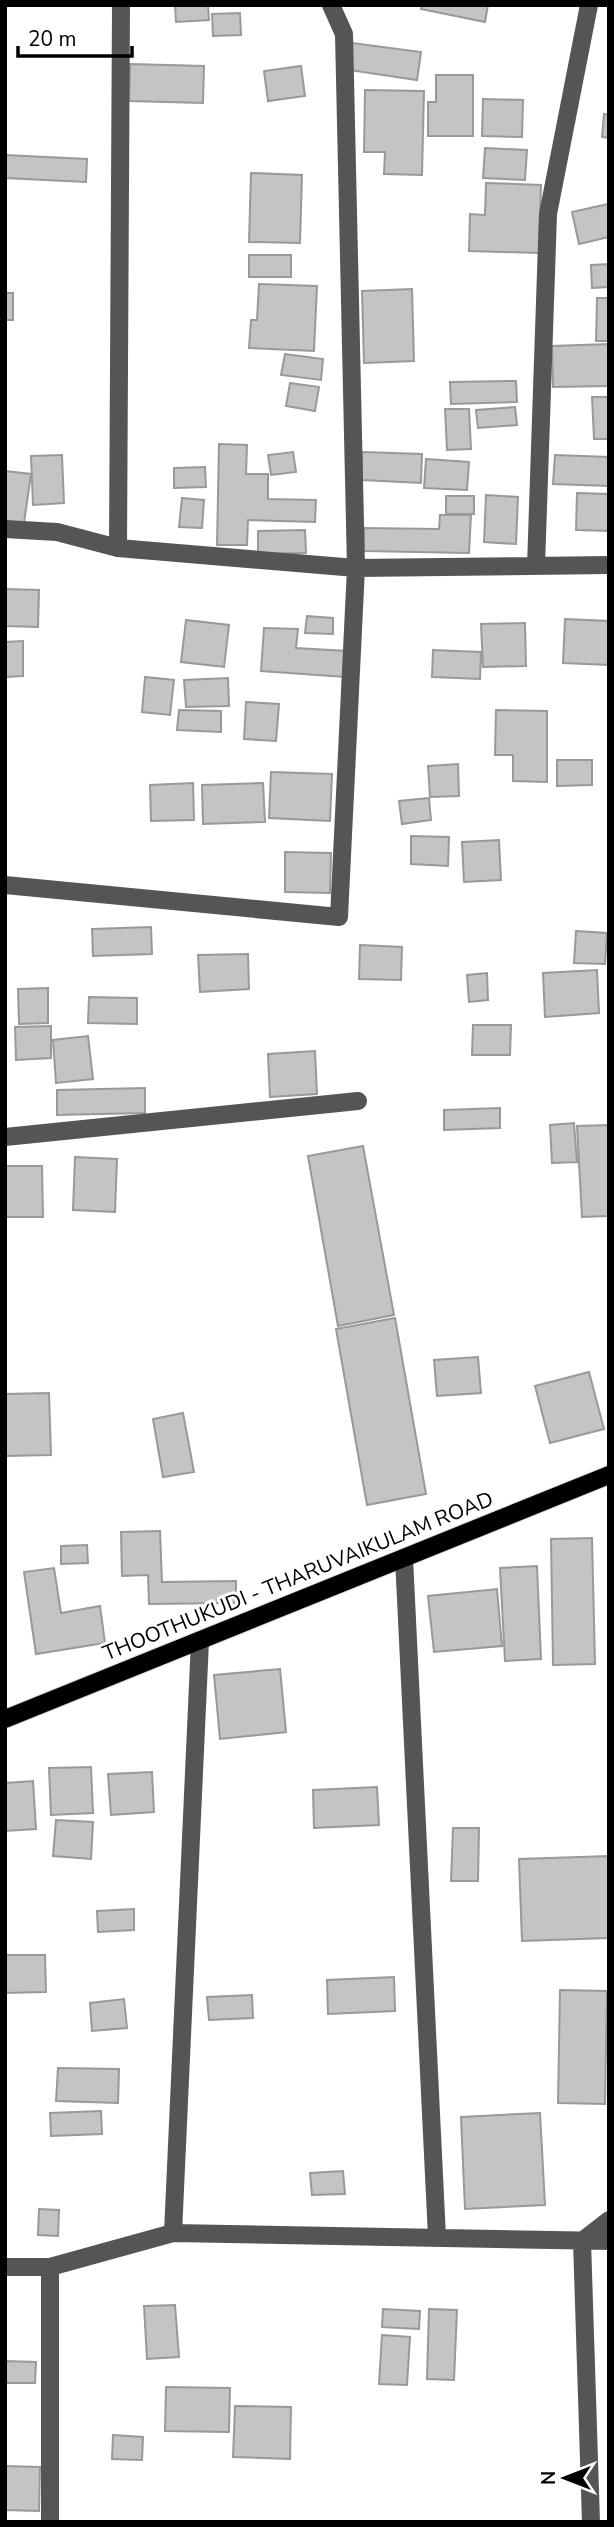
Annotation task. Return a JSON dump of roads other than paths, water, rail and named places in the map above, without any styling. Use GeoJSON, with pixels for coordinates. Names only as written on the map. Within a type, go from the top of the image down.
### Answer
{"type":"FeatureCollection","features":[{"type":"Feature","properties":{"kind":"main road","name":"THOOTHUKUDI - THARUVAIKULAM ROAD"},"geometry":{"type":"LineString","coordinates":[[5,1719],[609,1475]]}},
{"type":"Feature","properties":{"kind":"street"},"geometry":{"type":"LineString","coordinates":[[118,548],[121,5]]}},
{"type":"Feature","properties":{"kind":"street"},"geometry":{"type":"LineString","coordinates":[[5,885],[339,917],[356,568],[344,34],[331,5]]}},
{"type":"Feature","properties":{"kind":"street"},"geometry":{"type":"LineString","coordinates":[[536,566],[548,214],[589,5]]}},
{"type":"Feature","properties":{"kind":"street"},"geometry":{"type":"LineString","coordinates":[[5,529],[57,532],[118,548],[356,568],[609,565]]}},
{"type":"Feature","properties":{"kind":"street"},"geometry":{"type":"LineString","coordinates":[[5,1137],[358,1101]]}},
{"type":"Feature","properties":{"kind":"street"},"geometry":{"type":"LineString","coordinates":[[404,1558],[437,2237]]}},
{"type":"Feature","properties":{"kind":"street"},"geometry":{"type":"LineString","coordinates":[[173,2234],[200,1641]]}},
{"type":"Feature","properties":{"kind":"street"},"geometry":{"type":"LineString","coordinates":[[582,2241],[609,2220]]}},
{"type":"Feature","properties":{"kind":"street"},"geometry":{"type":"LineString","coordinates":[[5,2267],[50,2267],[173,2234],[609,2241]]}},
{"type":"Feature","properties":{"kind":"street"},"geometry":{"type":"LineString","coordinates":[[582,2241],[592,2522]]}},
{"type":"Feature","properties":{"kind":"street"},"geometry":{"type":"LineString","coordinates":[[50,2267],[50,2522]]}}]}
